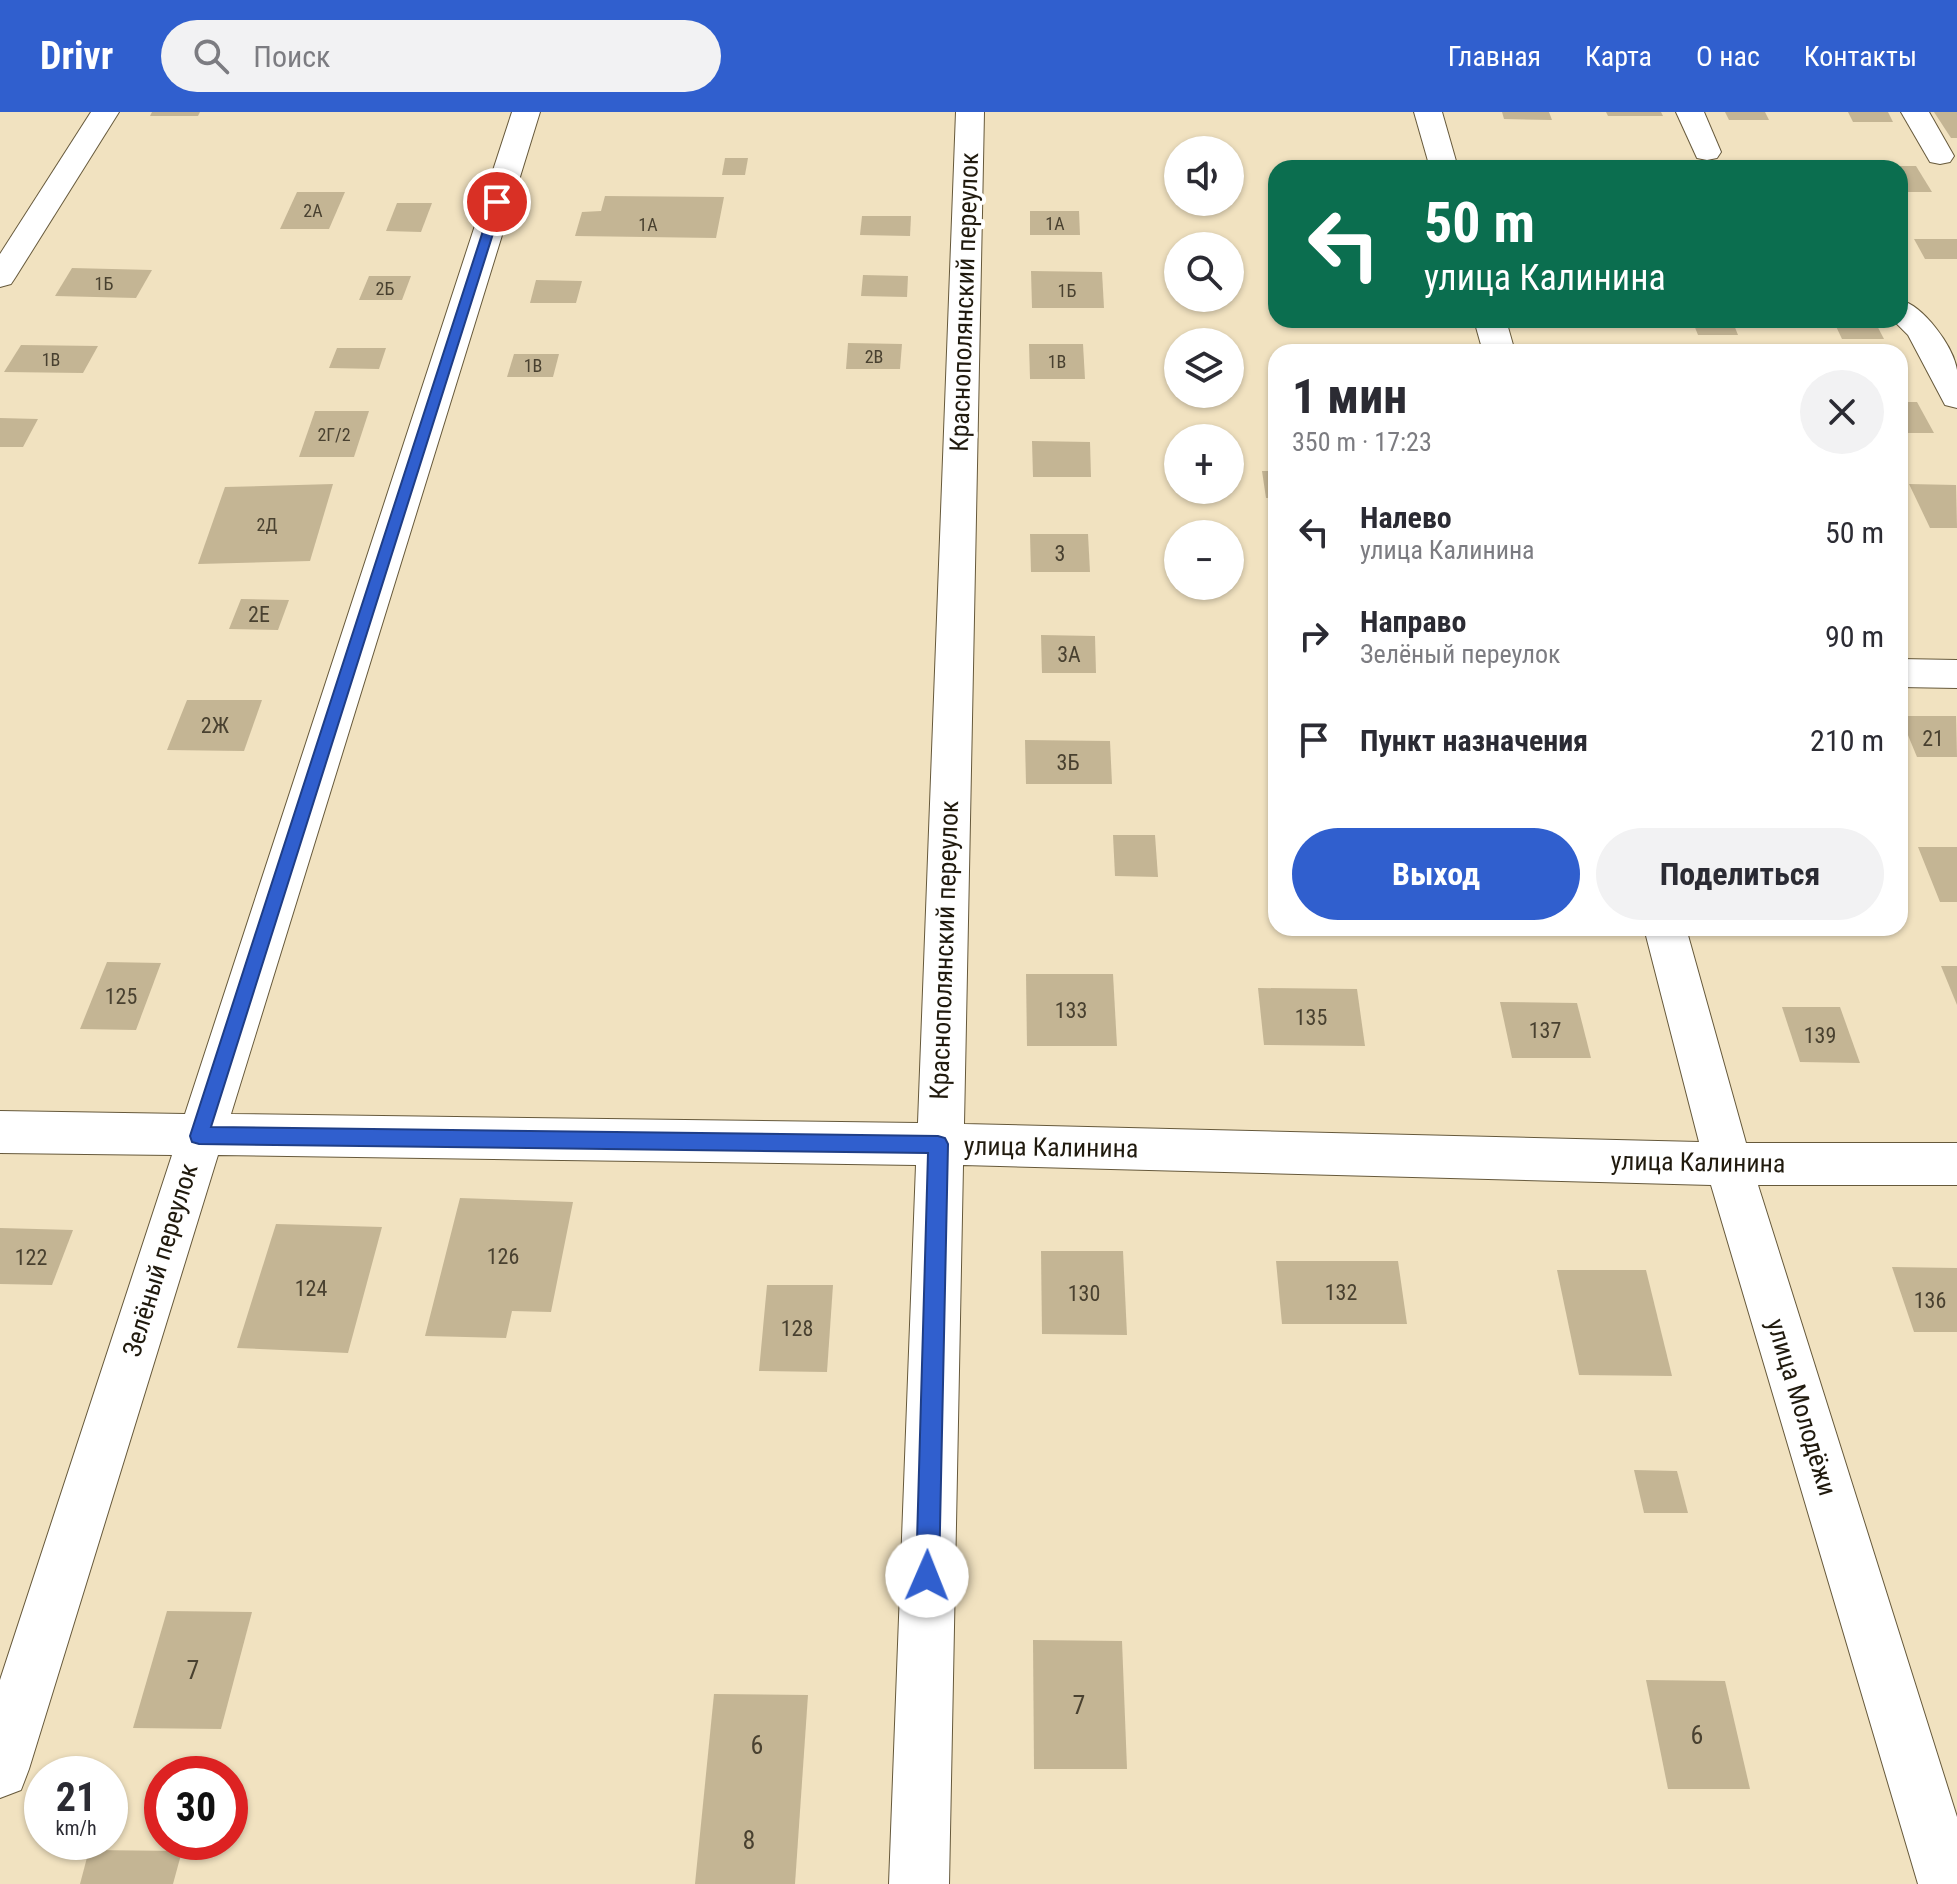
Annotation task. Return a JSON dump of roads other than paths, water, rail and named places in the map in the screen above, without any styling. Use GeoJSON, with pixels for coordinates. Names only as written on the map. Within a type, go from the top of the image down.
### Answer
{"type":"FeatureCollection","features":[{"type":"Feature","properties":{"kind":"street"},"geometry":{"type":"LineString","coordinates":[[0,278],[105,112]]}},
{"type":"Feature","properties":{"kind":"street","name":"Зелёный переулок"},"geometry":{"type":"LineString","coordinates":[[0,1769],[526,112]]}},
{"type":"Feature","properties":{"kind":"street","name":"Краснополянский переулок"},"geometry":{"type":"LineString","coordinates":[[919,1884],[970,112]]}},
{"type":"Feature","properties":{"kind":"street"},"geometry":{"type":"LineString","coordinates":[[1428,112],[1442,160]]}},
{"type":"Feature","properties":{"kind":"street"},"geometry":{"type":"LineString","coordinates":[[1690,112],[1707,152]]}},
{"type":"Feature","properties":{"kind":"street"},"geometry":{"type":"LineString","coordinates":[[1915,112],[1940,156]]}},
{"type":"Feature","properties":{"kind":"street"},"geometry":{"type":"LineString","coordinates":[[1908,317],[1922,331],[1957,398]]}},
{"type":"Feature","properties":{"kind":"street"},"geometry":{"type":"LineString","coordinates":[[1908,673],[1957,674]]}},
{"type":"Feature","properties":{"kind":"street","name":"улица Молодёжи"},"geometry":{"type":"LineString","coordinates":[[1667,936],[1728,1164],[1949,1873]]}},
{"type":"Feature","properties":{"kind":"street","name":"улица Калинина"},"geometry":{"type":"LineString","coordinates":[[0,1132],[938,1144],[1728,1164],[1957,1164]]}}]}
